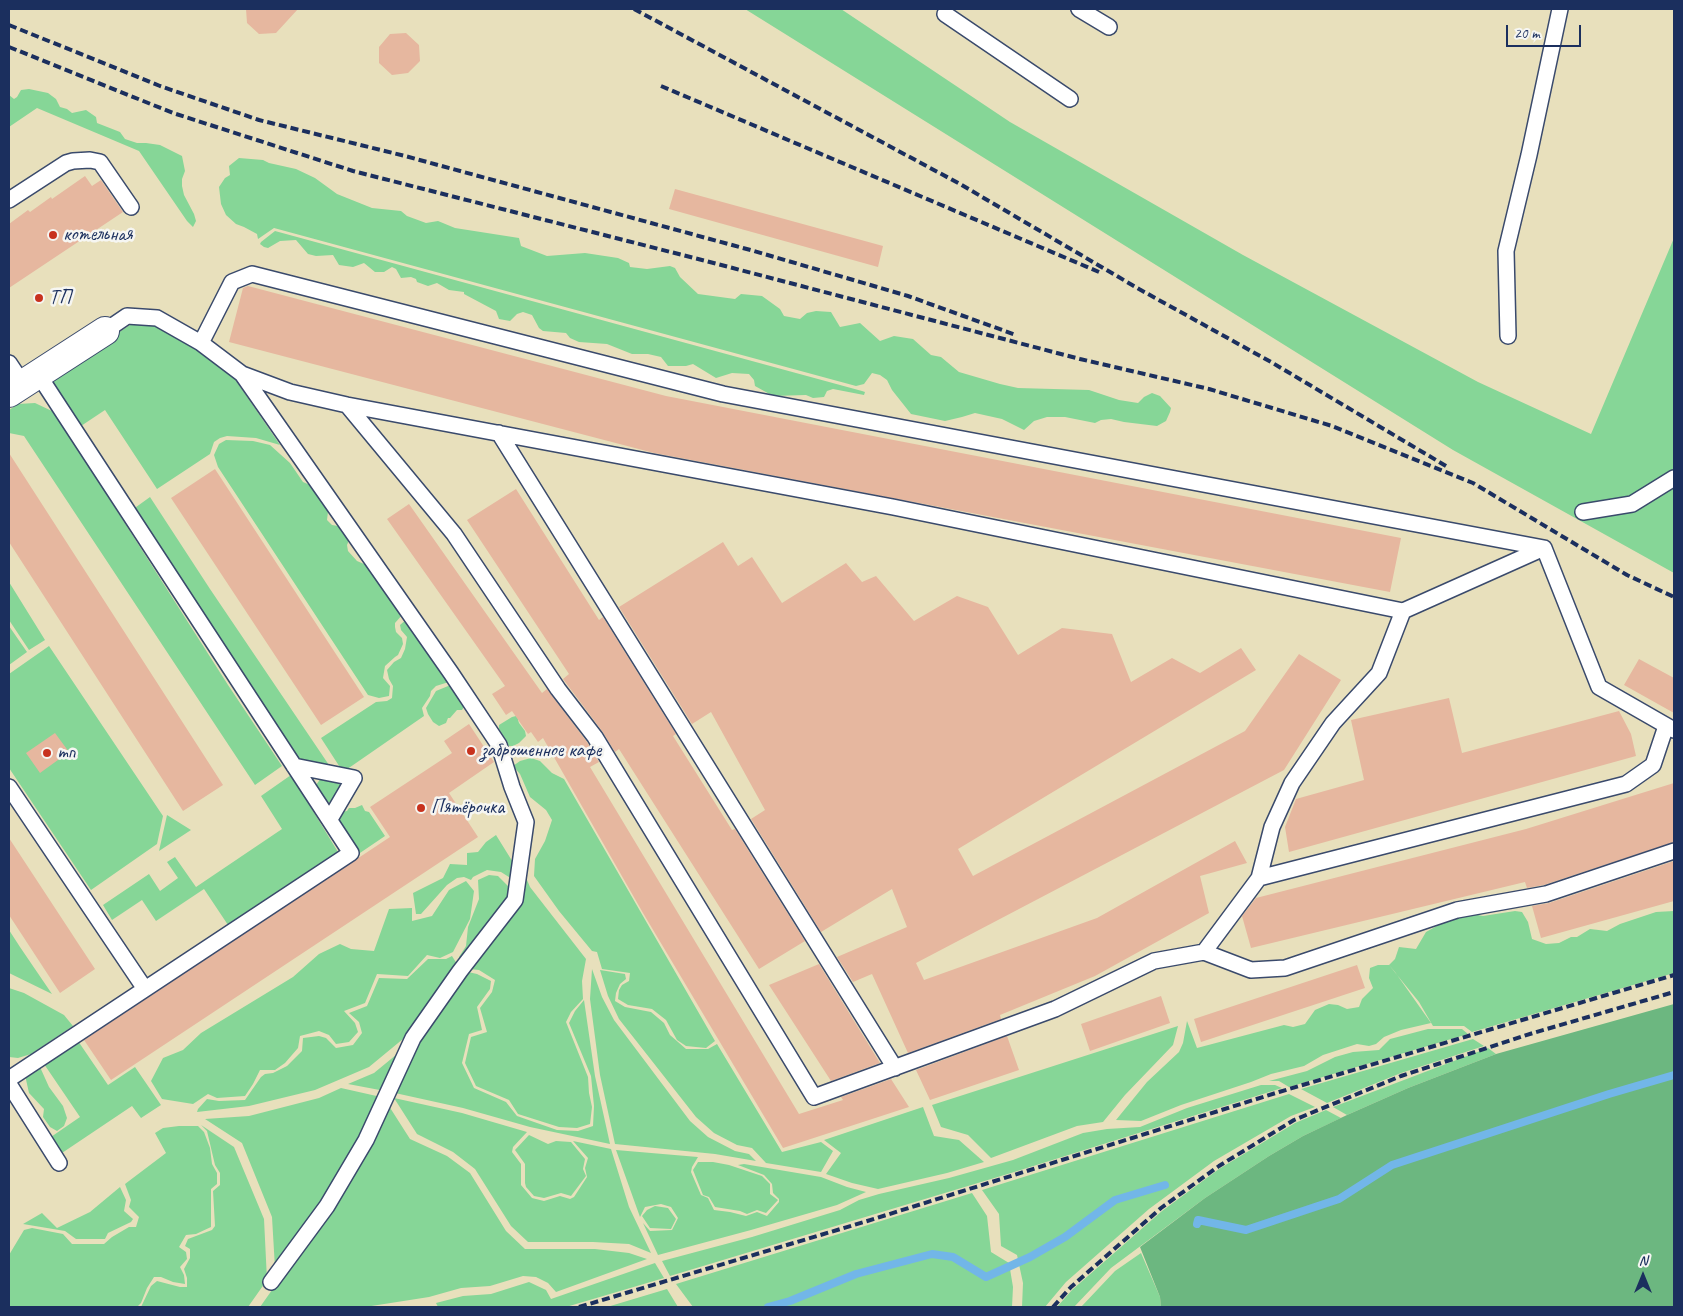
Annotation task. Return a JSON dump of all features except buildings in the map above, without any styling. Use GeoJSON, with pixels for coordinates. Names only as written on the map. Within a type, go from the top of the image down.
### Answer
{"type":"FeatureCollection","features":[{"type":"Feature","properties":{"kind":"street"},"geometry":{"type":"LineString","coordinates":[[20,379],[105,331]]}},
{"type":"Feature","properties":{"kind":"lane"},"geometry":{"type":"LineString","coordinates":[[1080,9],[1109,27]]}},
{"type":"Feature","properties":{"kind":"lane"},"geometry":{"type":"LineString","coordinates":[[1508,336],[1506,251],[1529,155],[1560,9]]}},
{"type":"Feature","properties":{"kind":"lane"},"geometry":{"type":"LineString","coordinates":[[944,11],[1070,99]]}},
{"type":"Feature","properties":{"kind":"lane"},"geometry":{"type":"LineString","coordinates":[[9,200],[66,163],[90,160],[100,162],[131,207]]}},
{"type":"Feature","properties":{"kind":"lane"},"geometry":{"type":"LineString","coordinates":[[201,343],[232,282],[252,274],[723,394],[1544,548]]}},
{"type":"Feature","properties":{"kind":"lane"},"geometry":{"type":"LineString","coordinates":[[105,331],[126,316],[157,318],[201,343],[242,374],[290,392],[347,405],[893,508],[1403,611],[1544,548]]}},
{"type":"Feature","properties":{"kind":"lane"},"geometry":{"type":"LineString","coordinates":[[242,374],[446,665],[499,745],[512,787],[526,822],[515,900],[460,971],[412,1038],[366,1140],[327,1206],[270,1282]]}},
{"type":"Feature","properties":{"kind":"lane"},"geometry":{"type":"LineString","coordinates":[[9,1079],[351,853],[294,766],[20,379]]}},
{"type":"Feature","properties":{"kind":"lane"},"geometry":{"type":"LineString","coordinates":[[347,405],[454,534],[558,689],[595,737],[814,1097],[1055,1008],[1154,961],[1204,952],[1251,970],[1285,968],[1456,910],[1546,894],[1674,851]]}},
{"type":"Feature","properties":{"kind":"lane"},"geometry":{"type":"LineString","coordinates":[[499,433],[895,1068]]}},
{"type":"Feature","properties":{"kind":"lane"},"geometry":{"type":"LineString","coordinates":[[1583,512],[1632,504],[1674,478]]}},
{"type":"Feature","properties":{"kind":"lane"},"geometry":{"type":"LineString","coordinates":[[1259,878],[1626,784],[1653,765],[1670,728],[1599,687],[1544,548]]}},
{"type":"Feature","properties":{"kind":"lane"},"geometry":{"type":"LineString","coordinates":[[1204,952],[1259,878],[1272,827],[1292,783],[1333,723],[1379,673],[1403,611]]}},
{"type":"Feature","properties":{"kind":"lane"},"geometry":{"type":"LineString","coordinates":[[294,766],[354,778],[330,819]]}},
{"type":"Feature","properties":{"kind":"lane"},"geometry":{"type":"LineString","coordinates":[[9,787],[146,989]]}},
{"type":"Feature","properties":{"kind":"lane"},"geometry":{"type":"LineString","coordinates":[[9,1084],[59,1163]]}},
{"type":"Feature","properties":{"kind":"green space"},"geometry":{"type":"Polygon","coordinates":[[[745,9],[841,9],[1010,122],[1243,255],[1478,382],[1591,434],[1674,238],[1674,573],[1453,450],[745,9]]]}},
{"type":"Feature","properties":{"kind":"green space"},"geometry":{"type":"Polygon","coordinates":[[[29,89],[48,93],[56,99],[60,107],[72,113],[86,110],[96,117],[97,123],[120,132],[125,139],[137,143],[160,145],[182,156],[185,171],[182,186],[196,221],[193,227],[139,151],[37,108],[9,127],[9,95],[14,99],[21,90],[29,89]]]}},
{"type":"Feature","properties":{"kind":"green space"},"geometry":{"type":"Polygon","coordinates":[[[239,158],[263,160],[296,169],[315,178],[337,194],[372,208],[401,211],[407,216],[426,223],[438,221],[455,228],[519,238],[521,246],[547,256],[585,253],[618,258],[629,263],[630,267],[647,269],[670,266],[675,268],[680,277],[698,294],[735,299],[741,294],[762,296],[780,309],[784,316],[800,319],[807,313],[816,311],[831,312],[840,327],[860,323],[880,341],[894,336],[913,339],[931,355],[941,357],[959,372],[1000,384],[1018,388],[1089,390],[1119,400],[1138,403],[1152,393],[1160,396],[1171,408],[1170,412],[1166,421],[1157,426],[1111,419],[1095,423],[1065,417],[1047,417],[1034,421],[1024,430],[1002,419],[975,413],[945,421],[911,414],[892,390],[887,380],[880,375],[872,373],[864,384],[856,386],[274,228],[258,239],[257,234],[236,224],[226,215],[221,204],[219,187],[225,178],[230,175],[229,166],[239,158]]]}},
{"type":"Feature","properties":{"kind":"green space"},"geometry":{"type":"Polygon","coordinates":[[[275,231],[865,392],[864,395],[833,389],[827,391],[824,397],[813,398],[806,395],[773,396],[755,386],[754,380],[749,374],[732,373],[716,378],[693,364],[668,366],[661,357],[648,354],[632,354],[607,344],[579,342],[570,338],[566,333],[543,331],[539,328],[532,315],[523,312],[517,314],[510,321],[499,319],[496,311],[464,294],[464,292],[449,290],[437,283],[428,286],[417,282],[416,279],[411,277],[401,278],[396,269],[392,267],[384,272],[375,272],[364,263],[353,267],[339,265],[333,255],[316,256],[308,254],[296,240],[280,241],[268,248],[260,244],[275,231]]]}},
{"type":"Feature","properties":{"kind":"green space"},"geometry":{"type":"Polygon","coordinates":[[[133,323],[155,326],[195,348],[235,379],[280,445],[256,438],[227,436],[220,438],[214,442],[210,454],[157,489],[105,410],[78,428],[47,380],[133,323]]]}},
{"type":"Feature","properties":{"kind":"green space"},"geometry":{"type":"Polygon","coordinates":[[[35,403],[54,412],[228,685],[282,766],[255,785],[24,436],[9,433],[9,410],[18,404],[35,403]]]}},
{"type":"Feature","properties":{"kind":"green space"},"geometry":{"type":"Polygon","coordinates":[[[226,440],[253,441],[270,445],[290,463],[303,482],[317,488],[329,503],[327,520],[332,525],[344,527],[351,535],[347,545],[348,551],[357,561],[371,567],[403,614],[395,623],[395,627],[396,632],[402,638],[403,644],[398,655],[385,666],[383,678],[390,686],[389,696],[379,698],[368,695],[218,467],[214,455],[219,444],[226,440]]]}},
{"type":"Feature","properties":{"kind":"green space"},"geometry":{"type":"Polygon","coordinates":[[[150,497],[331,768],[296,761],[132,510],[150,497]]]}},
{"type":"Feature","properties":{"kind":"green space"},"geometry":{"type":"Polygon","coordinates":[[[9,582],[45,640],[29,650],[9,620],[9,582]]]}},
{"type":"Feature","properties":{"kind":"green space"},"geometry":{"type":"Polygon","coordinates":[[[408,618],[452,681],[436,686],[431,691],[422,708],[424,716],[343,772],[321,738],[376,702],[387,701],[392,698],[393,686],[387,670],[394,662],[401,658],[405,649],[407,637],[401,630],[400,625],[408,618]]]}},
{"type":"Feature","properties":{"kind":"green space"},"geometry":{"type":"Polygon","coordinates":[[[9,626],[27,652],[9,665],[9,626]]]}},
{"type":"Feature","properties":{"kind":"green space"},"geometry":{"type":"Polygon","coordinates":[[[49,646],[163,816],[157,844],[91,890],[9,768],[9,674],[49,646]]]}},
{"type":"Feature","properties":{"kind":"green space"},"geometry":{"type":"Polygon","coordinates":[[[453,684],[465,705],[462,710],[457,710],[448,718],[446,723],[439,726],[433,722],[426,708],[436,691],[453,684]]]}},
{"type":"Feature","properties":{"kind":"green space"},"geometry":{"type":"Polygon","coordinates":[[[516,716],[519,718],[519,723],[526,736],[519,743],[509,746],[499,729],[499,725],[516,716]]]}},
{"type":"Feature","properties":{"kind":"green space"},"geometry":{"type":"Polygon","coordinates":[[[531,758],[540,761],[552,773],[564,779],[715,1041],[706,1048],[686,1046],[677,1040],[666,1020],[652,1009],[628,1005],[618,999],[619,990],[622,985],[629,981],[630,973],[602,969],[597,952],[592,951],[559,911],[534,876],[535,859],[545,841],[552,820],[546,810],[530,797],[520,774],[513,766],[520,761],[531,758]]]}},
{"type":"Feature","properties":{"kind":"green space"},"geometry":{"type":"Polygon","coordinates":[[[291,775],[338,852],[228,925],[204,889],[156,921],[142,900],[112,920],[103,905],[149,874],[160,891],[178,878],[167,862],[175,857],[196,887],[282,829],[261,796],[291,775]]]}},
{"type":"Feature","properties":{"kind":"green space"},"geometry":{"type":"Polygon","coordinates":[[[321,778],[340,781],[342,785],[333,802],[324,802],[315,789],[321,778]]]}},
{"type":"Feature","properties":{"kind":"green space"},"geometry":{"type":"Polygon","coordinates":[[[362,805],[385,836],[357,855],[339,826],[341,812],[362,805]]]}},
{"type":"Feature","properties":{"kind":"green space"},"geometry":{"type":"Polygon","coordinates":[[[167,815],[191,830],[159,851],[167,815]]]}},
{"type":"Feature","properties":{"kind":"green space"},"geometry":{"type":"Polygon","coordinates":[[[496,835],[514,864],[512,879],[501,872],[487,870],[471,880],[464,877],[457,878],[447,885],[421,914],[416,914],[413,893],[443,878],[450,864],[467,865],[467,853],[478,852],[486,842],[496,835]]]}},
{"type":"Feature","properties":{"kind":"green space"},"geometry":{"type":"Polygon","coordinates":[[[489,875],[498,876],[508,886],[510,896],[460,963],[459,957],[466,946],[468,927],[479,899],[478,880],[489,875]]]}},
{"type":"Feature","properties":{"kind":"green space"},"geometry":{"type":"Polygon","coordinates":[[[527,880],[530,887],[586,959],[582,981],[583,999],[571,1012],[566,1022],[588,1077],[592,1107],[590,1124],[577,1128],[559,1127],[518,1114],[509,1100],[476,1086],[465,1063],[471,1037],[487,1032],[480,1008],[492,992],[495,980],[479,970],[469,969],[523,881],[527,880]]]}},
{"type":"Feature","properties":{"kind":"green space"},"geometry":{"type":"Polygon","coordinates":[[[466,881],[474,891],[470,919],[453,952],[440,958],[427,955],[408,976],[377,974],[365,1003],[344,1011],[355,1023],[358,1032],[349,1042],[336,1044],[329,1035],[319,1031],[300,1036],[298,1048],[285,1063],[275,1070],[260,1070],[245,1096],[217,1098],[208,1094],[193,1104],[162,1099],[151,1081],[163,1058],[183,1050],[201,1033],[293,977],[319,954],[340,944],[351,949],[374,951],[389,909],[412,908],[412,921],[432,916],[449,890],[466,881]]]}},
{"type":"Feature","properties":{"kind":"green space"},"geometry":{"type":"Polygon","coordinates":[[[1515,911],[1522,912],[1528,922],[1532,939],[1546,944],[1559,943],[1571,937],[1577,937],[1590,929],[1607,931],[1620,924],[1656,912],[1674,911],[1674,973],[1472,1032],[1464,1026],[1433,1026],[1419,1002],[1389,965],[1395,959],[1399,947],[1416,949],[1426,932],[1444,922],[1473,914],[1483,916],[1515,911]]]}},
{"type":"Feature","properties":{"kind":"green space"},"geometry":{"type":"Polygon","coordinates":[[[9,930],[20,947],[52,994],[9,973],[9,930]]]}},
{"type":"Feature","properties":{"kind":"green space"},"geometry":{"type":"Polygon","coordinates":[[[452,956],[457,964],[409,1034],[369,1067],[315,1090],[249,1106],[197,1112],[207,1099],[219,1101],[245,1100],[261,1077],[287,1066],[302,1051],[303,1038],[319,1036],[326,1038],[336,1048],[353,1045],[362,1033],[359,1022],[349,1013],[367,1006],[379,978],[407,979],[428,959],[446,959],[452,956]]]}},
{"type":"Feature","properties":{"kind":"green space"},"geometry":{"type":"Polygon","coordinates":[[[1378,965],[1389,965],[1431,1023],[1401,1030],[1384,1037],[1376,1044],[1369,1046],[1357,1044],[1323,1055],[1304,1066],[1271,1074],[1141,1121],[1116,1120],[1147,1082],[1179,1052],[1183,1043],[1187,1021],[1197,1048],[1284,1025],[1293,1027],[1305,1024],[1315,1010],[1329,1004],[1347,1009],[1359,1007],[1362,999],[1373,988],[1369,978],[1370,968],[1378,965]]]}},
{"type":"Feature","properties":{"kind":"green space"},"geometry":{"type":"Polygon","coordinates":[[[592,969],[602,997],[614,1020],[690,1121],[708,1137],[735,1151],[749,1154],[756,1161],[715,1154],[615,1144],[600,1075],[590,999],[592,969]]]}},
{"type":"Feature","properties":{"kind":"green space"},"geometry":{"type":"Polygon","coordinates":[[[600,970],[625,974],[626,979],[620,984],[615,1001],[625,1007],[651,1012],[664,1023],[670,1035],[686,1049],[708,1049],[717,1044],[782,1152],[821,1142],[833,1151],[821,1172],[766,1163],[752,1148],[737,1145],[714,1133],[696,1117],[619,1019],[608,996],[600,970]]]}},
{"type":"Feature","properties":{"kind":"green space"},"geometry":{"type":"Polygon","coordinates":[[[468,972],[491,981],[490,989],[477,1007],[482,1030],[469,1034],[462,1063],[474,1088],[506,1102],[517,1116],[557,1130],[578,1131],[593,1126],[594,1106],[591,1076],[569,1023],[575,1011],[584,1000],[595,1076],[610,1144],[530,1127],[463,1108],[395,1093],[419,1038],[468,972]]]}},
{"type":"Feature","properties":{"kind":"green space"},"geometry":{"type":"Polygon","coordinates":[[[9,988],[24,993],[64,1015],[73,1026],[31,1054],[18,1058],[9,1057],[9,988]]]}},
{"type":"Feature","properties":{"kind":"green space"},"geometry":{"type":"Polygon","coordinates":[[[1674,1004],[1674,1307],[1161,1307],[1160,1297],[1140,1247],[1205,1198],[1269,1156],[1303,1136],[1347,1115],[1408,1088],[1496,1054],[1674,1004]]]}},
{"type":"Feature","properties":{"kind":"green space"},"geometry":{"type":"Polygon","coordinates":[[[1178,1026],[1173,1045],[1125,1095],[1103,1122],[1077,1126],[991,1158],[968,1135],[941,1127],[932,1105],[1178,1026]]]}},
{"type":"Feature","properties":{"kind":"green space"},"geometry":{"type":"Polygon","coordinates":[[[1428,1029],[1462,1029],[1468,1034],[1289,1087],[1279,1081],[1269,1081],[1307,1071],[1335,1057],[1353,1052],[1379,1050],[1390,1039],[1428,1029]]]}},
{"type":"Feature","properties":{"kind":"green space"},"geometry":{"type":"Polygon","coordinates":[[[1473,1039],[1484,1046],[1401,1073],[1327,1103],[1301,1089],[1473,1039]]]}},
{"type":"Feature","properties":{"kind":"green space"},"geometry":{"type":"Polygon","coordinates":[[[78,1041],[108,1085],[135,1067],[161,1105],[141,1118],[132,1106],[59,1155],[48,1139],[80,1117],[44,1064],[78,1041]]]}},
{"type":"Feature","properties":{"kind":"green space"},"geometry":{"type":"Polygon","coordinates":[[[1488,1048],[1496,1054],[1408,1088],[1347,1115],[1333,1107],[1488,1048]]]}},
{"type":"Feature","properties":{"kind":"green space"},"geometry":{"type":"Polygon","coordinates":[[[402,1050],[385,1091],[348,1084],[374,1073],[402,1050]]]}},
{"type":"Feature","properties":{"kind":"green space"},"geometry":{"type":"Polygon","coordinates":[[[40,1067],[49,1087],[63,1106],[67,1118],[64,1126],[57,1131],[50,1127],[43,1117],[44,1109],[29,1093],[25,1075],[40,1067]]]}},
{"type":"Feature","properties":{"kind":"green space"},"geometry":{"type":"Polygon","coordinates":[[[1261,1085],[1275,1085],[1282,1088],[1011,1173],[670,1276],[662,1261],[752,1237],[840,1210],[859,1200],[879,1194],[949,1178],[1013,1160],[1083,1133],[1140,1127],[1187,1108],[1261,1085]]]}},
{"type":"Feature","properties":{"kind":"green space"},"geometry":{"type":"Polygon","coordinates":[[[341,1088],[381,1097],[361,1138],[321,1204],[275,1268],[272,1217],[242,1143],[205,1119],[249,1116],[319,1098],[341,1088]]]}},
{"type":"Feature","properties":{"kind":"green space"},"geometry":{"type":"Polygon","coordinates":[[[1289,1094],[1315,1107],[1291,1116],[1214,1161],[1149,1209],[1066,1282],[1045,1307],[1022,1307],[1023,1283],[1017,1255],[1001,1246],[999,1214],[982,1190],[1289,1094]]]}},
{"type":"Feature","properties":{"kind":"green space"},"geometry":{"type":"Polygon","coordinates":[[[394,1098],[462,1113],[527,1132],[513,1147],[512,1152],[521,1164],[521,1185],[532,1198],[544,1201],[560,1196],[570,1199],[574,1197],[587,1177],[585,1168],[588,1158],[573,1141],[611,1149],[629,1207],[651,1253],[629,1244],[528,1242],[511,1226],[475,1169],[453,1152],[417,1134],[394,1098]]]}},
{"type":"Feature","properties":{"kind":"green space"},"geometry":{"type":"Polygon","coordinates":[[[387,1103],[410,1139],[447,1156],[470,1173],[506,1231],[525,1249],[595,1249],[629,1253],[647,1259],[556,1292],[548,1283],[536,1277],[523,1276],[490,1286],[461,1288],[429,1297],[365,1307],[260,1307],[330,1208],[387,1103]]]}},
{"type":"Feature","properties":{"kind":"green space"},"geometry":{"type":"Polygon","coordinates":[[[923,1107],[934,1136],[959,1140],[984,1162],[947,1173],[878,1189],[826,1174],[841,1153],[824,1140],[923,1107]]]}},
{"type":"Feature","properties":{"kind":"green space"},"geometry":{"type":"Polygon","coordinates":[[[1326,1110],[1341,1118],[1303,1136],[1269,1156],[1205,1198],[1111,1268],[1074,1307],[1057,1307],[1072,1290],[1162,1211],[1219,1169],[1295,1123],[1326,1110]]]}},
{"type":"Feature","properties":{"kind":"green space"},"geometry":{"type":"Polygon","coordinates":[[[201,1125],[234,1147],[264,1219],[267,1280],[248,1307],[141,1307],[151,1286],[157,1281],[187,1287],[184,1269],[190,1258],[190,1249],[185,1246],[188,1239],[212,1230],[215,1226],[213,1191],[220,1185],[220,1173],[215,1165],[207,1131],[201,1125]]]}},
{"type":"Feature","properties":{"kind":"green space"},"geometry":{"type":"Polygon","coordinates":[[[198,1126],[204,1132],[210,1148],[212,1164],[217,1173],[217,1184],[211,1189],[211,1227],[196,1234],[186,1235],[179,1247],[186,1252],[187,1259],[180,1267],[184,1275],[185,1284],[161,1277],[154,1277],[141,1303],[137,1307],[9,1307],[9,1255],[24,1230],[32,1228],[63,1234],[72,1244],[104,1244],[129,1227],[136,1227],[139,1217],[129,1207],[131,1200],[125,1184],[166,1153],[155,1133],[163,1128],[198,1126]]]}},
{"type":"Feature","properties":{"kind":"green space"},"geometry":{"type":"Polygon","coordinates":[[[529,1135],[548,1144],[556,1141],[571,1142],[585,1159],[583,1169],[586,1176],[571,1196],[561,1193],[544,1198],[534,1196],[526,1187],[525,1164],[515,1150],[529,1135]]]}},
{"type":"Feature","properties":{"kind":"green space"},"geometry":{"type":"Polygon","coordinates":[[[616,1150],[698,1157],[691,1172],[701,1195],[708,1198],[714,1210],[746,1216],[757,1212],[767,1216],[779,1202],[779,1199],[773,1193],[772,1184],[764,1175],[738,1165],[744,1164],[821,1177],[866,1192],[837,1205],[658,1255],[643,1223],[650,1231],[672,1230],[678,1218],[671,1207],[661,1204],[645,1207],[640,1217],[616,1150]]]}},
{"type":"Feature","properties":{"kind":"green space"},"geometry":{"type":"Polygon","coordinates":[[[698,1162],[729,1165],[762,1176],[770,1184],[770,1194],[778,1200],[766,1213],[757,1210],[747,1214],[715,1207],[709,1197],[703,1195],[693,1170],[698,1162]]]}},
{"type":"Feature","properties":{"kind":"green space"},"geometry":{"type":"Polygon","coordinates":[[[120,1187],[126,1200],[124,1211],[133,1219],[131,1222],[108,1233],[105,1239],[76,1239],[65,1231],[23,1224],[42,1213],[57,1228],[90,1212],[120,1187]]]}},
{"type":"Feature","properties":{"kind":"green space"},"geometry":{"type":"Polygon","coordinates":[[[972,1193],[987,1216],[991,1252],[1009,1263],[1013,1287],[1012,1307],[693,1307],[676,1284],[972,1193]]]}},
{"type":"Feature","properties":{"kind":"green space"},"geometry":{"type":"Polygon","coordinates":[[[655,1206],[668,1208],[676,1219],[671,1229],[650,1228],[642,1216],[647,1210],[655,1206]]]}},
{"type":"Feature","properties":{"kind":"green space"},"geometry":{"type":"Polygon","coordinates":[[[1141,1253],[1160,1297],[1161,1307],[1081,1307],[1115,1271],[1141,1253]]]}},
{"type":"Feature","properties":{"kind":"green space"},"geometry":{"type":"Polygon","coordinates":[[[655,1263],[664,1278],[566,1307],[438,1307],[436,1303],[463,1296],[491,1294],[529,1282],[546,1290],[551,1299],[655,1263]]]}},
{"type":"Feature","properties":{"kind":"green space"},"geometry":{"type":"Polygon","coordinates":[[[667,1289],[678,1307],[607,1307],[667,1289]]]}},
{"type":"Feature","properties":{"kind":"waterway"},"geometry":{"type":"LineString","coordinates":[[1197,1224],[1198,1220],[1246,1230],[1339,1199],[1392,1165],[1609,1094],[1674,1075]]}},
{"type":"Feature","properties":{"kind":"waterway"},"geometry":{"type":"LineString","coordinates":[[768,1307],[790,1301],[856,1274],[932,1254],[953,1257],[986,1277],[1030,1257],[1065,1237],[1115,1200],[1165,1185]]}},
{"type":"Feature","properties":{"kind":"railway"},"geometry":{"type":"LineString","coordinates":[[634,9],[960,184],[1139,289],[1271,362],[1446,466]]}},
{"type":"Feature","properties":{"kind":"railway"},"geometry":{"type":"LineString","coordinates":[[9,25],[160,86],[259,120],[405,156],[754,251],[908,296],[1016,335]]}},
{"type":"Feature","properties":{"kind":"railway"},"geometry":{"type":"LineString","coordinates":[[9,47],[173,113],[353,171],[1080,359],[1209,389],[1332,426],[1473,483],[1627,575],[1674,597]]}},
{"type":"Feature","properties":{"kind":"railway"},"geometry":{"type":"LineString","coordinates":[[661,86],[1099,272]]}},
{"type":"Feature","properties":{"kind":"railway"},"geometry":{"type":"LineString","coordinates":[[579,1307],[864,1222],[1279,1092],[1674,975]]}},
{"type":"Feature","properties":{"kind":"railway"},"geometry":{"type":"LineString","coordinates":[[1053,1307],[1071,1287],[1161,1208],[1219,1166],[1294,1120],[1401,1076],[1533,1033],[1674,992]]}},
{"type":"Feature","properties":{"kind":"place","name":"котельная"},"geometry":{"type":"Point","coordinates":[53,235]}},
{"type":"Feature","properties":{"kind":"place","name":"ТП"},"geometry":{"type":"Point","coordinates":[39,298]}},
{"type":"Feature","properties":{"kind":"place","name":"заброшенное кафе"},"geometry":{"type":"Point","coordinates":[471,751]}},
{"type":"Feature","properties":{"kind":"place","name":"тп"},"geometry":{"type":"Point","coordinates":[47,753]}},
{"type":"Feature","properties":{"kind":"place","name":"Пятёрочка"},"geometry":{"type":"Point","coordinates":[421,808]}}]}
